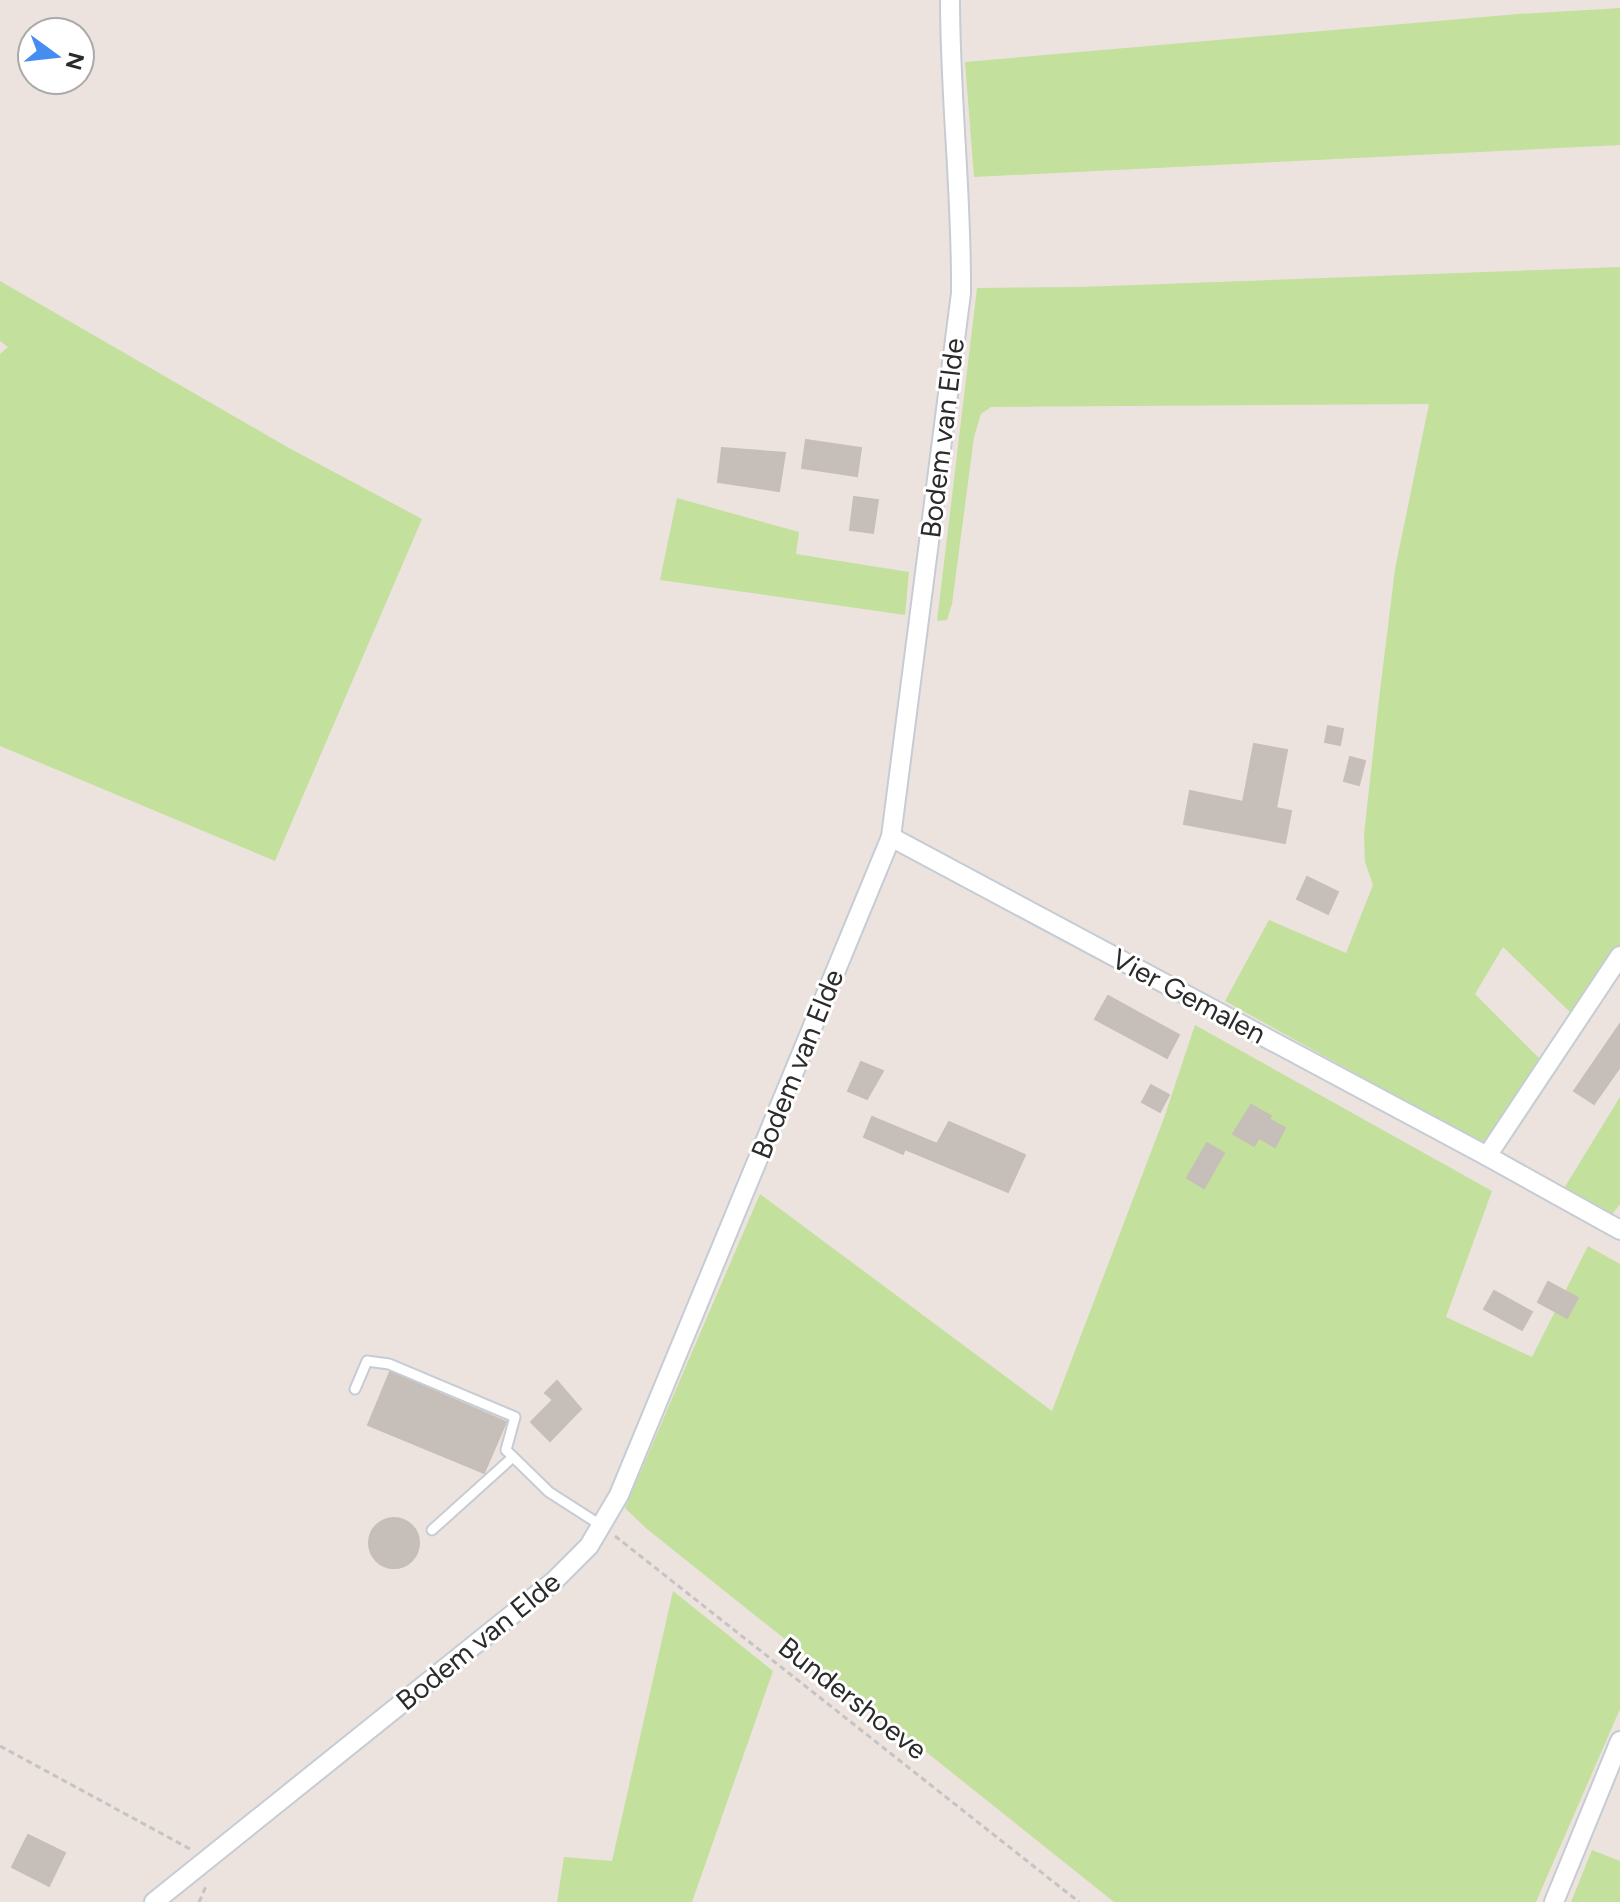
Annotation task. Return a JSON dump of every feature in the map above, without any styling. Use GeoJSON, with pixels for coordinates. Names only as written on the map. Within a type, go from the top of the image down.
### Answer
{"type":"FeatureCollection","features":[{"type":"Feature","properties":{"kind":"street","name":"Bodem van Elde"},"geometry":{"type":"LineString","coordinates":[[154,1902],[554,1581],[589,1546],[619,1495],[891,837],[961,293],[950,68],[950,0]]}},
{"type":"Feature","properties":{"kind":"street","name":"Vier Gemalen"},"geometry":{"type":"LineString","coordinates":[[891,837],[1620,1230]]}},
{"type":"Feature","properties":{"kind":"street"},"geometry":{"type":"LineString","coordinates":[[1487,1156],[1620,956]]}},
{"type":"Feature","properties":{"kind":"street"},"geometry":{"type":"LineString","coordinates":[[1554,1902],[1620,1741]]}},
{"type":"Feature","properties":{"kind":"lane"},"geometry":{"type":"LineString","coordinates":[[355,1389],[367,1361],[389,1364],[515,1417],[506,1450],[549,1492],[602,1526]]}},
{"type":"Feature","properties":{"kind":"lane"},"geometry":{"type":"LineString","coordinates":[[432,1530],[513,1457]]}},
{"type":"Feature","properties":{"kind":"path","name":"Bundershoeve"},"geometry":{"type":"LineString","coordinates":[[602,1526],[1079,1902]]}},
{"type":"Feature","properties":{"kind":"path"},"geometry":{"type":"LineString","coordinates":[[0,1746],[209,1859]]}},
{"type":"Feature","properties":{"kind":"green space"},"geometry":{"type":"Polygon","coordinates":[[[1620,8],[1620,145],[974,177],[965,62],[1518,14],[1620,8]]]}},
{"type":"Feature","properties":{"kind":"green space"},"geometry":{"type":"Polygon","coordinates":[[[1620,267],[1620,946],[1573,1015],[1503,947],[1475,994],[1542,1061],[1486,1146],[1225,1001],[1269,920],[1346,953],[1373,885],[1365,862],[1364,834],[1379,699],[1395,569],[1429,404],[991,407],[981,414],[974,437],[952,604],[947,620],[937,621],[977,288],[1620,267]]]}},
{"type":"Feature","properties":{"kind":"green space"},"geometry":{"type":"Polygon","coordinates":[[[0,281],[289,448],[422,519],[275,861],[0,746],[0,354],[8,347],[0,341],[0,281]]]}},
{"type":"Feature","properties":{"kind":"green space"},"geometry":{"type":"Polygon","coordinates":[[[677,498],[799,532],[796,554],[909,572],[905,615],[660,580],[677,498]]]}},
{"type":"Feature","properties":{"kind":"green space"},"geometry":{"type":"Polygon","coordinates":[[[1195,1025],[1492,1191],[1446,1317],[1532,1357],[1588,1246],[1620,1264],[1620,1709],[1536,1902],[1114,1902],[647,1529],[625,1508],[760,1194],[1052,1411],[1164,1118],[1195,1025]]]}},
{"type":"Feature","properties":{"kind":"green space"},"geometry":{"type":"Polygon","coordinates":[[[1620,1097],[1620,1204],[1610,1217],[1563,1190],[1620,1097]]]}},
{"type":"Feature","properties":{"kind":"green space"},"geometry":{"type":"Polygon","coordinates":[[[673,1591],[773,1671],[692,1902],[557,1902],[564,1857],[612,1861],[673,1591]]]}},
{"type":"Feature","properties":{"kind":"green space"},"geometry":{"type":"Polygon","coordinates":[[[1592,1850],[1620,1861],[1620,1902],[1571,1902],[1592,1850]]]}},
{"type":"Feature","properties":{"kind":"building"},"geometry":{"type":"Polygon","coordinates":[[[806,440],[861,448],[857,476],[802,468],[806,440]]]}},
{"type":"Feature","properties":{"kind":"building"},"geometry":{"type":"Polygon","coordinates":[[[722,448],[785,453],[779,491],[718,482],[722,448]]]}},
{"type":"Feature","properties":{"kind":"building"},"geometry":{"type":"Polygon","coordinates":[[[854,497],[878,500],[873,533],[850,530],[854,497]]]}},
{"type":"Feature","properties":{"kind":"building"},"geometry":{"type":"Polygon","coordinates":[[[1328,726],[1343,729],[1340,745],[1325,742],[1328,726]]]}},
{"type":"Feature","properties":{"kind":"building"},"geometry":{"type":"Polygon","coordinates":[[[1254,744],[1287,750],[1276,808],[1291,811],[1285,843],[1184,824],[1190,791],[1243,802],[1254,744]]]}},
{"type":"Feature","properties":{"kind":"building"},"geometry":{"type":"Polygon","coordinates":[[[1350,757],[1365,761],[1359,785],[1344,781],[1350,757]]]}},
{"type":"Feature","properties":{"kind":"building"},"geometry":{"type":"Polygon","coordinates":[[[1307,877],[1338,892],[1328,914],[1297,899],[1307,877]]]}},
{"type":"Feature","properties":{"kind":"building"},"geometry":{"type":"Polygon","coordinates":[[[1108,996],[1179,1035],[1167,1058],[1095,1019],[1108,996]]]}},
{"type":"Feature","properties":{"kind":"building"},"geometry":{"type":"Polygon","coordinates":[[[1620,1024],[1620,1067],[1594,1104],[1574,1091],[1620,1024]]]}},
{"type":"Feature","properties":{"kind":"building"},"geometry":{"type":"Polygon","coordinates":[[[861,1062],[883,1071],[867,1099],[848,1091],[861,1062]]]}},
{"type":"Feature","properties":{"kind":"building"},"geometry":{"type":"Polygon","coordinates":[[[1151,1085],[1169,1095],[1160,1112],[1142,1102],[1151,1085]]]}},
{"type":"Feature","properties":{"kind":"building"},"geometry":{"type":"Polygon","coordinates":[[[1251,1105],[1285,1128],[1275,1147],[1259,1138],[1254,1146],[1233,1134],[1251,1105]]]}},
{"type":"Feature","properties":{"kind":"building"},"geometry":{"type":"Polygon","coordinates":[[[872,1117],[937,1144],[949,1122],[1025,1155],[1008,1192],[905,1149],[903,1154],[864,1137],[872,1117]]]}},
{"type":"Feature","properties":{"kind":"building"},"geometry":{"type":"Polygon","coordinates":[[[1207,1143],[1224,1153],[1204,1188],[1187,1178],[1207,1143]]]}},
{"type":"Feature","properties":{"kind":"building"},"geometry":{"type":"Polygon","coordinates":[[[1548,1282],[1578,1298],[1567,1318],[1538,1302],[1548,1282]]]}},
{"type":"Feature","properties":{"kind":"building"},"geometry":{"type":"Polygon","coordinates":[[[1494,1291],[1532,1312],[1522,1330],[1484,1309],[1494,1291]]]}},
{"type":"Feature","properties":{"kind":"building"},"geometry":{"type":"Polygon","coordinates":[[[390,1372],[506,1422],[484,1473],[368,1425],[390,1372]]]}},
{"type":"Feature","properties":{"kind":"building"},"geometry":{"type":"Polygon","coordinates":[[[557,1381],[581,1409],[550,1441],[531,1422],[553,1400],[545,1393],[557,1381]]]}},
{"type":"Feature","properties":{"kind":"building"},"geometry":{"type":"Polygon","coordinates":[[[394,1518],[411,1526],[419,1543],[411,1560],[394,1568],[377,1560],[369,1543],[377,1526],[394,1518]]]}},
{"type":"Feature","properties":{"kind":"building"},"geometry":{"type":"Polygon","coordinates":[[[28,1835],[65,1853],[49,1886],[12,1867],[28,1835]]]}}]}
